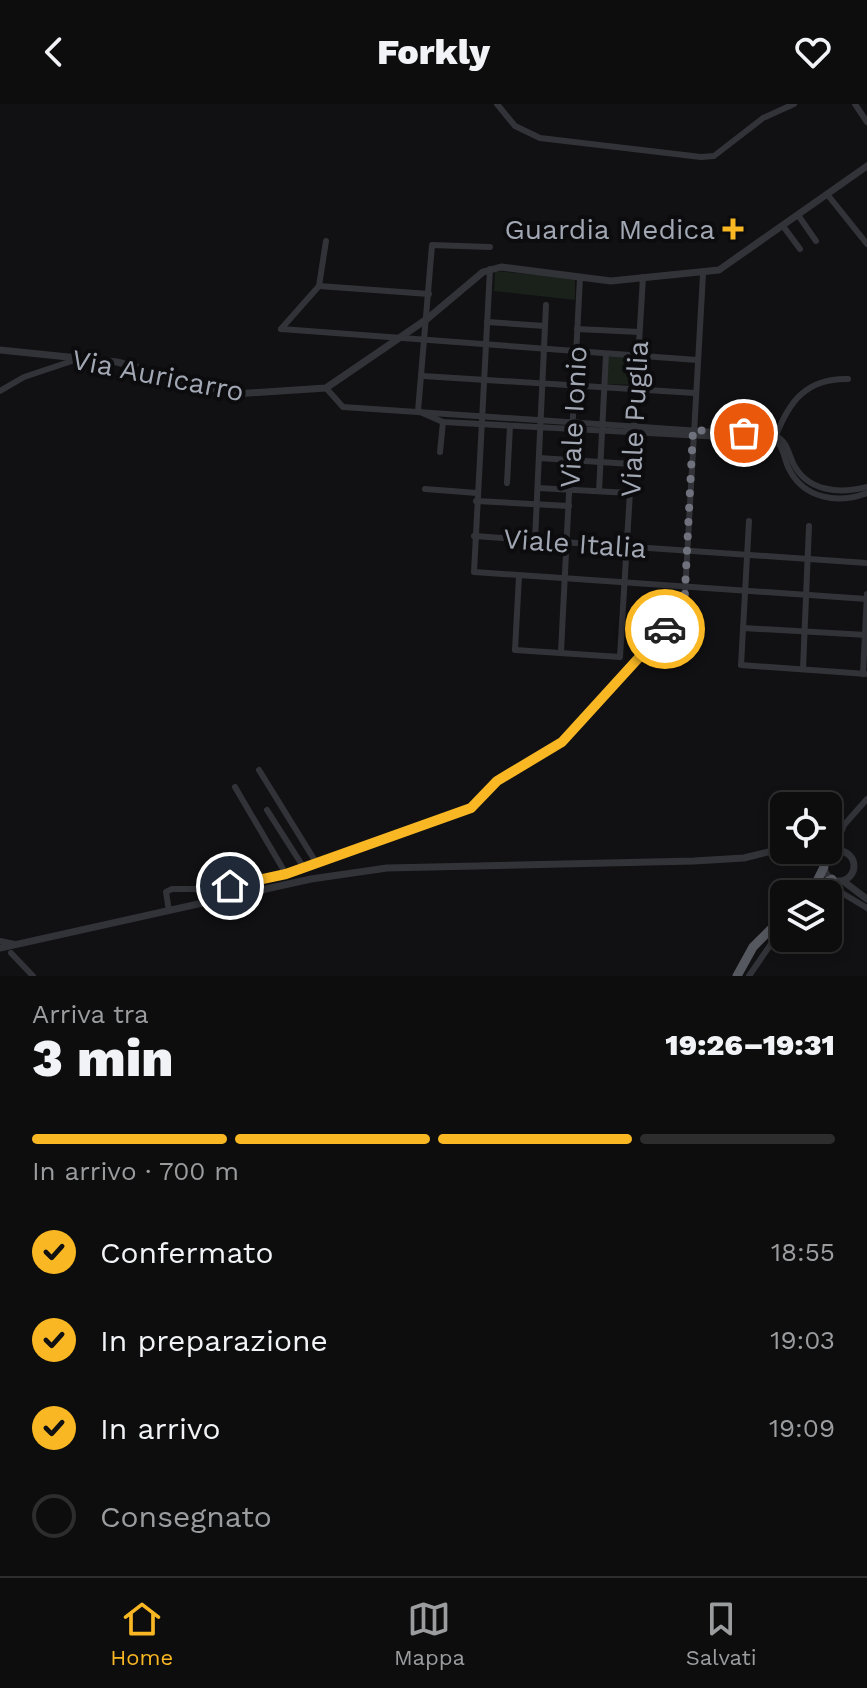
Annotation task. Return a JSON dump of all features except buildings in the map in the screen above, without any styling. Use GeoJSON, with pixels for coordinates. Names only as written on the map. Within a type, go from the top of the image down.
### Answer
{"type":"FeatureCollection","features":[{"type":"Feature","properties":{"kind":"highway"},"geometry":{"type":"LineString","coordinates":[[818,880],[824,865]]}},
{"type":"Feature","properties":{"kind":"highway"},"geometry":{"type":"LineString","coordinates":[[737,976],[753,947],[770,930]]}},
{"type":"Feature","properties":{"kind":"street"},"geometry":{"type":"LineString","coordinates":[[497,104],[515,126],[540,138],[701,157],[714,156],[763,118],[794,104]]}},
{"type":"Feature","properties":{"kind":"street"},"geometry":{"type":"LineString","coordinates":[[855,104],[867,122]]}},
{"type":"Feature","properties":{"kind":"street"},"geometry":{"type":"LineString","coordinates":[[749,521],[747,555],[745,592],[743,628],[741,665],[865,674],[867,597],[807,597],[745,592],[684,589],[474,572],[490,269],[501,267],[611,281],[703,274],[730,264],[867,166]]}},
{"type":"Feature","properties":{"kind":"street"},"geometry":{"type":"LineString","coordinates":[[827,194],[867,244]]}},
{"type":"Feature","properties":{"kind":"street"},"geometry":{"type":"LineString","coordinates":[[798,215],[816,241]]}},
{"type":"Feature","properties":{"kind":"street"},"geometry":{"type":"LineString","coordinates":[[783,226],[800,249]]}},
{"type":"Feature","properties":{"kind":"street"},"geometry":{"type":"LineString","coordinates":[[326,241],[319,286],[281,329],[697,360]]}},
{"type":"Feature","properties":{"kind":"street"},"geometry":{"type":"LineString","coordinates":[[418,411],[432,245],[490,247]]}},
{"type":"Feature","properties":{"kind":"street","name":"Via Auricarro"},"geometry":{"type":"LineString","coordinates":[[0,350],[117,362],[235,394],[326,388],[427,319],[490,269]]}},
{"type":"Feature","properties":{"kind":"street"},"geometry":{"type":"LineString","coordinates":[[169,911],[166,892],[172,889],[212,889],[286,874],[471,808],[514,769],[562,742],[635,659],[684,611],[703,274]]}},
{"type":"Feature","properties":{"kind":"street","name":"Viale Ionio"},"geometry":{"type":"LineString","coordinates":[[561,652],[580,277]]}},
{"type":"Feature","properties":{"kind":"street","name":"Viale Puglia"},"geometry":{"type":"LineString","coordinates":[[561,652],[620,657],[643,277]]}},
{"type":"Feature","properties":{"kind":"street"},"geometry":{"type":"LineString","coordinates":[[319,286],[429,294]]}},
{"type":"Feature","properties":{"kind":"street"},"geometry":{"type":"LineString","coordinates":[[535,540],[546,305]]}},
{"type":"Feature","properties":{"kind":"street"},"geometry":{"type":"LineString","coordinates":[[487,322],[545,326]]}},
{"type":"Feature","properties":{"kind":"street"},"geometry":{"type":"LineString","coordinates":[[577,329],[639,332]]}},
{"type":"Feature","properties":{"kind":"street"},"geometry":{"type":"LineString","coordinates":[[599,491],[606,354]]}},
{"type":"Feature","properties":{"kind":"street"},"geometry":{"type":"LineString","coordinates":[[0,391],[24,377],[82,358]]}},
{"type":"Feature","properties":{"kind":"street"},"geometry":{"type":"LineString","coordinates":[[423,376],[695,393]]}},
{"type":"Feature","properties":{"kind":"street"},"geometry":{"type":"LineString","coordinates":[[848,379],[822,380],[809,386],[789,405],[776,438],[789,470],[814,494],[837,499],[867,493]]}},
{"type":"Feature","properties":{"kind":"street"},"geometry":{"type":"LineString","coordinates":[[326,388],[343,407],[418,411],[510,426],[540,424]]}},
{"type":"Feature","properties":{"kind":"street"},"geometry":{"type":"LineString","coordinates":[[418,411],[443,422],[480,421],[776,438],[787,446],[800,474],[817,486],[841,492],[867,487]]}},
{"type":"Feature","properties":{"kind":"street"},"geometry":{"type":"LineString","coordinates":[[440,452],[443,422]]}},
{"type":"Feature","properties":{"kind":"street"},"geometry":{"type":"LineString","coordinates":[[507,483],[510,426]]}},
{"type":"Feature","properties":{"kind":"street"},"geometry":{"type":"LineString","coordinates":[[539,458],[631,464]]}},
{"type":"Feature","properties":{"kind":"street"},"geometry":{"type":"LineString","coordinates":[[538,488],[630,493]]}},
{"type":"Feature","properties":{"kind":"street"},"geometry":{"type":"LineString","coordinates":[[425,489],[477,493]]}},
{"type":"Feature","properties":{"kind":"street"},"geometry":{"type":"LineString","coordinates":[[476,501],[569,506]]}},
{"type":"Feature","properties":{"kind":"street"},"geometry":{"type":"LineString","coordinates":[[803,669],[809,526]]}},
{"type":"Feature","properties":{"kind":"street","name":"Viale Italia"},"geometry":{"type":"LineString","coordinates":[[474,536],[867,563]]}},
{"type":"Feature","properties":{"kind":"street"},"geometry":{"type":"LineString","coordinates":[[519,576],[515,650],[561,652]]}},
{"type":"Feature","properties":{"kind":"street"},"geometry":{"type":"LineString","coordinates":[[743,628],[866,635]]}},
{"type":"Feature","properties":{"kind":"street"},"geometry":{"type":"LineString","coordinates":[[259,770],[317,864]]}},
{"type":"Feature","properties":{"kind":"street"},"geometry":{"type":"LineString","coordinates":[[235,787],[286,874]]}},
{"type":"Feature","properties":{"kind":"street"},"geometry":{"type":"LineString","coordinates":[[842,832],[844,825],[867,799]]}},
{"type":"Feature","properties":{"kind":"street"},"geometry":{"type":"LineString","coordinates":[[267,810],[304,868]]}},
{"type":"Feature","properties":{"kind":"street"},"geometry":{"type":"LineString","coordinates":[[842,847],[854,860],[855,885],[867,899]]}},
{"type":"Feature","properties":{"kind":"street"},"geometry":{"type":"LineString","coordinates":[[0,955],[9,948],[311,879],[387,868],[706,860],[744,858],[770,852]]}},
{"type":"Feature","properties":{"kind":"street"},"geometry":{"type":"LineString","coordinates":[[824,865],[838,880],[853,874]]}},
{"type":"Feature","properties":{"kind":"street"},"geometry":{"type":"LineString","coordinates":[[842,883],[867,899]]}},
{"type":"Feature","properties":{"kind":"street"},"geometry":{"type":"LineString","coordinates":[[842,893],[867,908]]}},
{"type":"Feature","properties":{"kind":"street"},"geometry":{"type":"LineString","coordinates":[[0,941],[33,976]]}},
{"type":"Feature","properties":{"kind":"street"},"geometry":{"type":"LineString","coordinates":[[749,976],[770,945]]}},
{"type":"Feature","properties":{"kind":"shaded area"},"geometry":{"type":"Polygon","coordinates":[[[495,271],[575,278],[575,300],[494,291],[495,271]]]}},
{"type":"Feature","properties":{"kind":"shaded area"},"geometry":{"type":"Polygon","coordinates":[[[607,355],[632,357],[636,361],[635,385],[605,384],[607,355]]]}},
{"type":"Feature","properties":{"kind":"way so far"},"geometry":{"type":"LineString","coordinates":[[665,629],[684,611],[693,430],[744,433]]}},
{"type":"Feature","properties":{"kind":"place","name":"Guardia Medica"},"geometry":{"type":"Point","coordinates":[733,229]}},
{"type":"Feature","properties":{"kind":"route"},"geometry":{"type":"LineString","coordinates":[[230,886],[286,874],[471,808],[497,781],[562,742],[665,629]]}}]}
